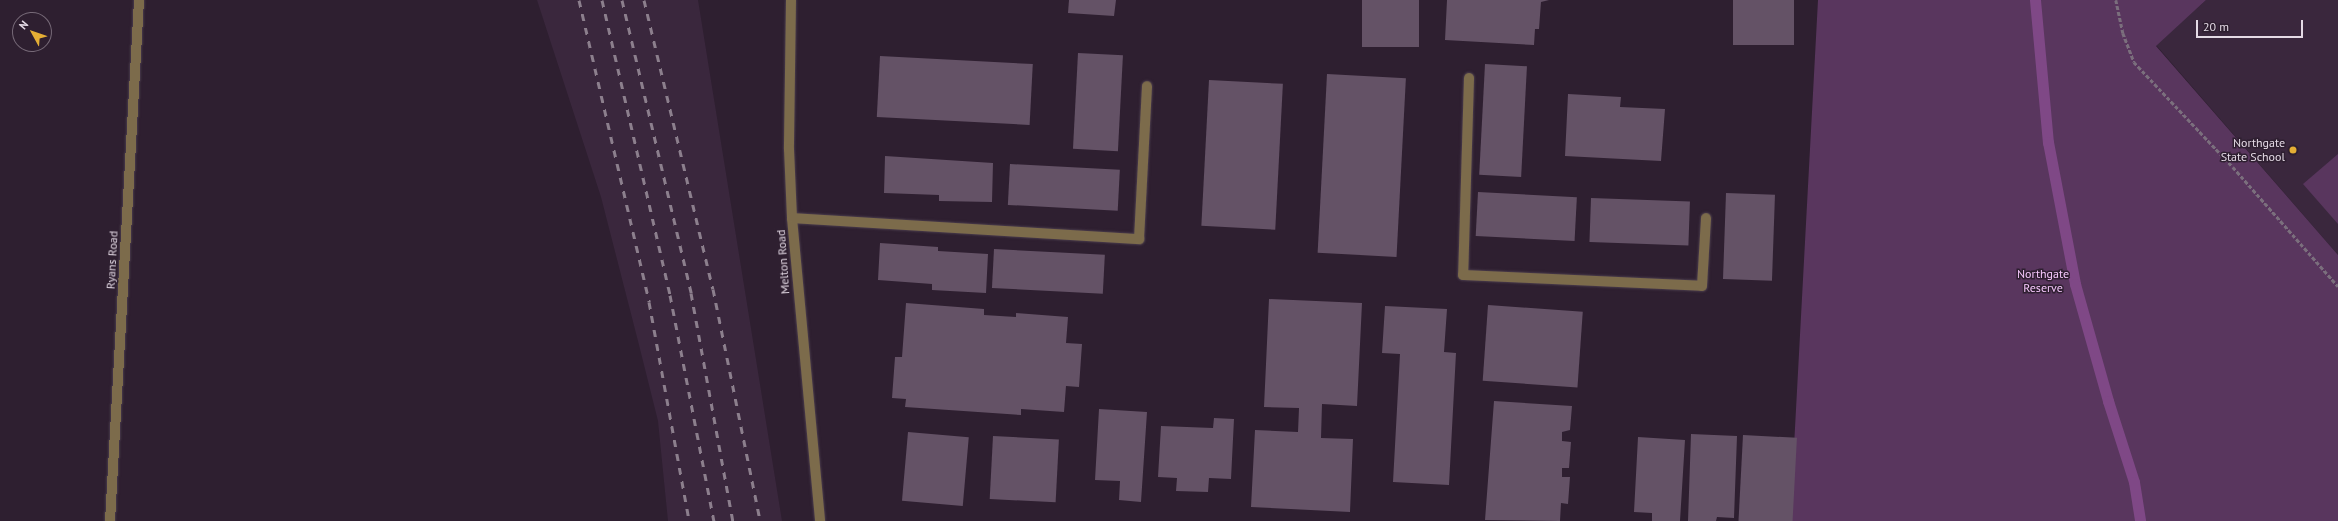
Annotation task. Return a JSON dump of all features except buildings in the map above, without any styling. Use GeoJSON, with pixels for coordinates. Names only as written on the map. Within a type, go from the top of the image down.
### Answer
{"type":"FeatureCollection","features":[{"type":"Feature","properties":{"kind":"street","name":"Ryans Road"},"geometry":{"type":"LineString","coordinates":[[110,521],[139,0]]}},
{"type":"Feature","properties":{"kind":"street","name":"Melton Road"},"geometry":{"type":"LineString","coordinates":[[791,0],[789,149],[792,218],[820,521]]}},
{"type":"Feature","properties":{"kind":"street"},"geometry":{"type":"LineString","coordinates":[[1469,78],[1463,275],[1702,286],[1706,218]]}},
{"type":"Feature","properties":{"kind":"street"},"geometry":{"type":"LineString","coordinates":[[792,218],[1138,239],[1147,86]]}},
{"type":"Feature","properties":{"kind":"path"},"geometry":{"type":"LineString","coordinates":[[2116,0],[2122,33],[2134,62],[2234,167],[2338,286]]}},
{"type":"Feature","properties":{"kind":"shaded area"},"geometry":{"type":"Polygon","coordinates":[[[537,0],[698,0],[782,521],[668,521],[658,421],[638,341],[601,197],[537,0]]]}},
{"type":"Feature","properties":{"kind":"shaded area","name":"Northgate State School"},"geometry":{"type":"Polygon","coordinates":[[[2206,0],[2338,0],[2338,255],[2156,45],[2206,0]]]}},
{"type":"Feature","properties":{"kind":"green space","name":"Northgate Reserve"},"geometry":{"type":"Polygon","coordinates":[[[1818,0],[2206,0],[2156,46],[2338,255],[2338,521],[1790,521],[1818,0]]]}},
{"type":"Feature","properties":{"kind":"green space"},"geometry":{"type":"Polygon","coordinates":[[[2338,154],[2338,224],[2303,184],[2338,154]]]}},
{"type":"Feature","properties":{"kind":"waterway"},"geometry":{"type":"LineString","coordinates":[[2035,0],[2048,142],[2075,284],[2108,401],[2134,482],[2140,521]]}},
{"type":"Feature","properties":{"kind":"railway"},"geometry":{"type":"LineString","coordinates":[[579,0],[649,302],[689,521]]}},
{"type":"Feature","properties":{"kind":"railway"},"geometry":{"type":"LineString","coordinates":[[602,0],[670,295],[714,521]]}},
{"type":"Feature","properties":{"kind":"railway"},"geometry":{"type":"LineString","coordinates":[[622,0],[691,293],[733,521]]}},
{"type":"Feature","properties":{"kind":"railway"},"geometry":{"type":"LineString","coordinates":[[644,0],[713,289],[760,521]]}},
{"type":"Feature","properties":{"kind":"place","name":"Northgate State School"},"geometry":{"type":"Point","coordinates":[2293,150]}}]}
